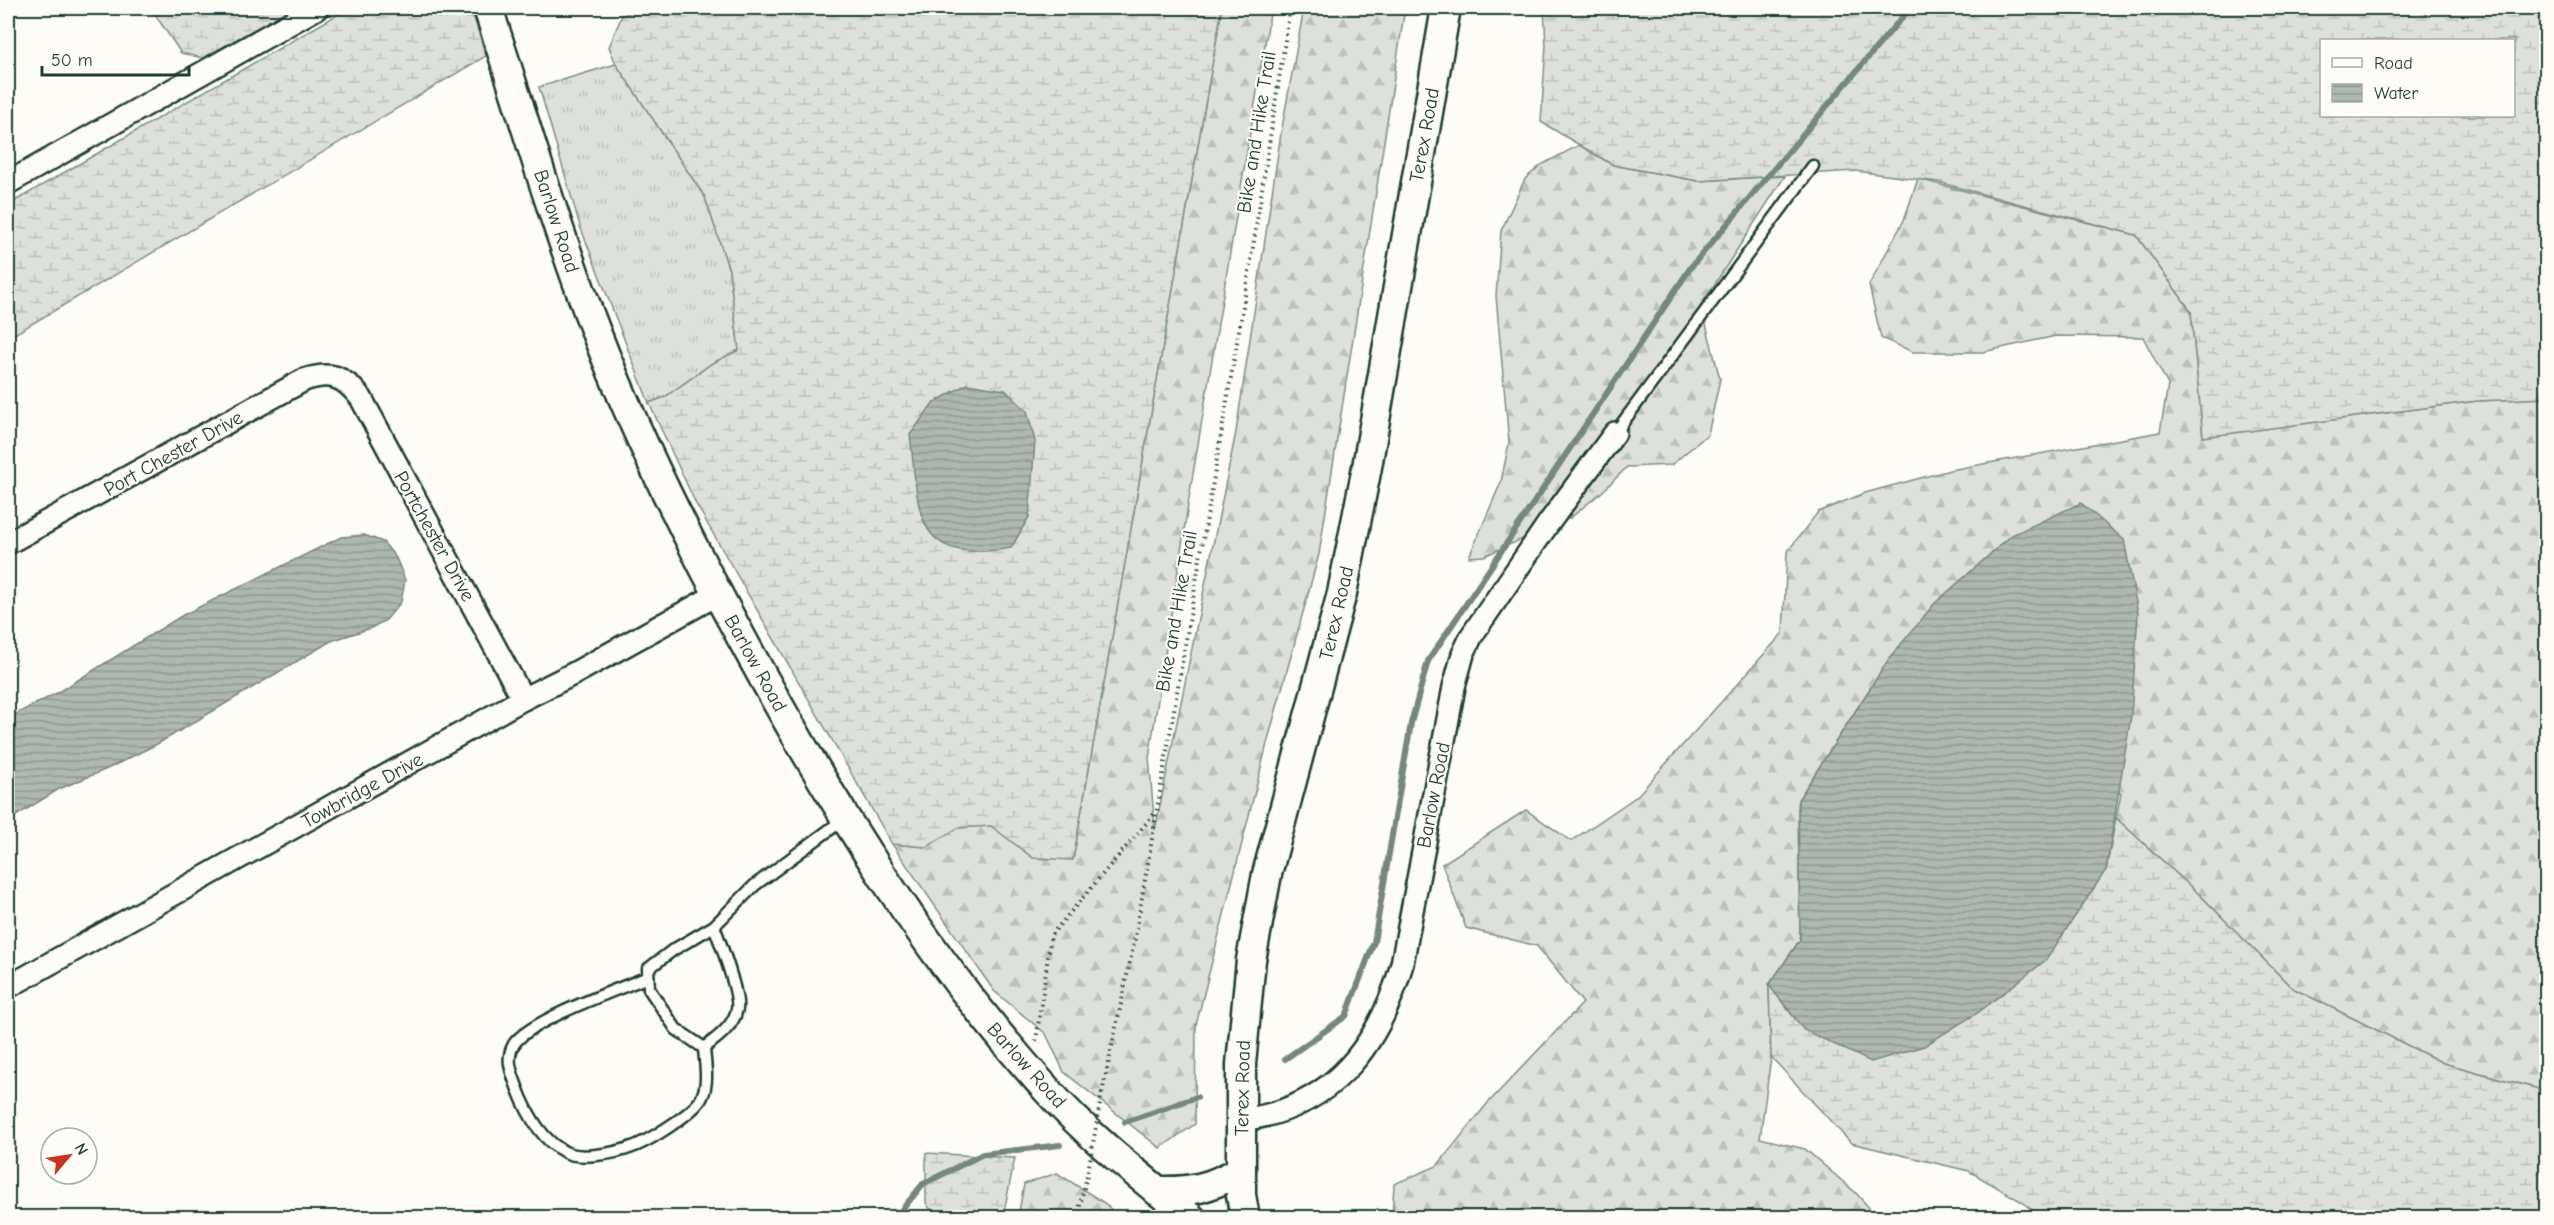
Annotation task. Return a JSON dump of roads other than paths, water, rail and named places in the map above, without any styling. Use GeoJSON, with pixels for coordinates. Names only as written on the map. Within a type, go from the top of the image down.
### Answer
{"type":"FeatureCollection","features":[{"type":"Feature","properties":{"kind":"street"},"geometry":{"type":"LineString","coordinates":[[8,183],[159,100],[317,8]]}},
{"type":"Feature","properties":{"kind":"street","name":"Barlow Road"},"geometry":{"type":"LineString","coordinates":[[488,8],[596,333],[647,452],[718,594],[788,722],[914,922],[996,1032],[1091,1135],[1191,1218]]}},
{"type":"Feature","properties":{"kind":"street","name":"Terex Road"},"geometry":{"type":"LineString","coordinates":[[1245,1218],[1240,1170],[1240,1120],[1244,1017],[1253,949],[1267,874],[1342,593],[1371,444],[1446,8]]}},
{"type":"Feature","properties":{"kind":"street","name":"Port Chester Drive"},"geometry":{"type":"LineString","coordinates":[[8,543],[304,380],[317,376],[341,378]]}},
{"type":"Feature","properties":{"kind":"street","name":"Portchester Drive"},"geometry":{"type":"LineString","coordinates":[[341,378],[361,398],[523,699]]}},
{"type":"Feature","properties":{"kind":"street","name":"Barlow Road"},"geometry":{"type":"LineString","coordinates":[[1240,1120],[1272,1114],[1310,1097],[1329,1085],[1360,1056],[1378,1028],[1393,996],[1402,964],[1443,744],[1463,654],[1472,635],[1522,561],[1614,433]]}},
{"type":"Feature","properties":{"kind":"street","name":"Towbridge Drive"},"geometry":{"type":"LineString","coordinates":[[8,987],[523,699],[718,594]]}},
{"type":"Feature","properties":{"kind":"street"},"geometry":{"type":"LineString","coordinates":[[1157,1191],[1187,1192],[1216,1184],[1240,1170]]}},
{"type":"Feature","properties":{"kind":"lane"},"geometry":{"type":"LineString","coordinates":[[1614,433],[1813,166]]}},
{"type":"Feature","properties":{"kind":"lane"},"geometry":{"type":"LineString","coordinates":[[704,1048],[676,1029],[649,989],[648,969],[673,950],[714,926],[754,885],[846,817]]}},
{"type":"Feature","properties":{"kind":"lane"},"geometry":{"type":"LineString","coordinates":[[704,1048],[722,1035],[737,1008],[731,975],[714,926]]}},
{"type":"Feature","properties":{"kind":"lane"},"geometry":{"type":"LineString","coordinates":[[648,976],[534,1027],[514,1044],[508,1063],[525,1107],[546,1138],[566,1154],[595,1156],[633,1147],[679,1121],[702,1099],[706,1077],[704,1048]]}},
{"type":"Feature","properties":{"kind":"water"},"geometry":{"type":"Polygon","coordinates":[[[967,384],[1005,390],[1027,411],[1035,441],[1029,517],[1011,548],[978,551],[954,548],[938,540],[927,527],[920,510],[910,435],[933,403],[967,384]]]}},
{"type":"Feature","properties":{"kind":"water"},"geometry":{"type":"Polygon","coordinates":[[[2081,503],[2124,540],[2138,613],[2131,716],[2106,870],[2046,960],[1979,1012],[1924,1046],[1871,1062],[1804,1030],[1769,985],[1800,940],[1798,800],[1889,659],[1934,604],[2012,535],[2081,503]]]}},
{"type":"Feature","properties":{"kind":"water"},"geometry":{"type":"Polygon","coordinates":[[[364,535],[383,542],[396,558],[405,580],[401,602],[386,620],[371,628],[331,641],[159,743],[107,769],[59,789],[8,821],[8,718],[57,693],[183,615],[341,537],[364,535]]]}},
{"type":"Feature","properties":{"kind":"waterway"},"geometry":{"type":"LineString","coordinates":[[1285,1059],[1346,1016],[1374,942],[1411,723],[1428,661],[1691,267],[1910,8]]}},
{"type":"Feature","properties":{"kind":"waterway"},"geometry":{"type":"LineString","coordinates":[[1125,1122],[1197,1097]]}},
{"type":"Feature","properties":{"kind":"waterway"},"geometry":{"type":"LineString","coordinates":[[895,1218],[923,1184],[983,1154],[1060,1145]]}}]}
